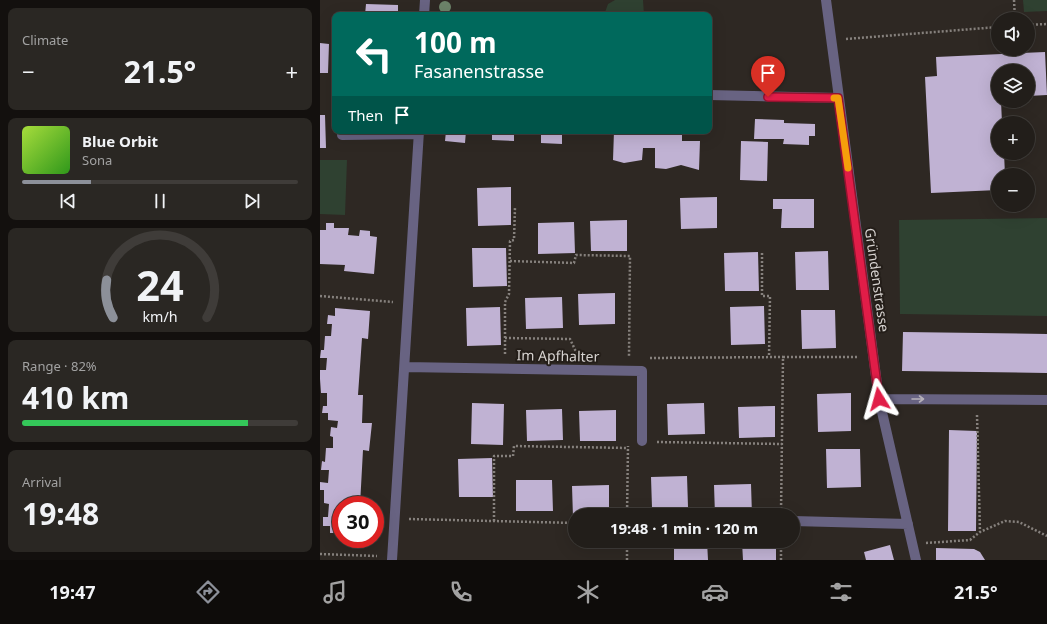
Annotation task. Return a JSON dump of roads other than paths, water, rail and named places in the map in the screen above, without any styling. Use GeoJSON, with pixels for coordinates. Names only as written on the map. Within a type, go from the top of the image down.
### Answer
{"type":"FeatureCollection","features":[{"type":"Feature","properties":{"kind":"street"},"geometry":{"type":"LineString","coordinates":[[424,12],[425,0]]}},
{"type":"Feature","properties":{"kind":"street","name":"Gründenstrasse"},"geometry":{"type":"LineString","coordinates":[[826,0],[879,399],[916,560]]}},
{"type":"Feature","properties":{"kind":"street"},"geometry":{"type":"LineString","coordinates":[[712,95],[838,98]]}},
{"type":"Feature","properties":{"kind":"street"},"geometry":{"type":"LineString","coordinates":[[342,135],[380,134]]}},
{"type":"Feature","properties":{"kind":"street"},"geometry":{"type":"LineString","coordinates":[[392,558],[419,134]]}},
{"type":"Feature","properties":{"kind":"street","name":"Im Apfhalter"},"geometry":{"type":"LineString","coordinates":[[405,367],[642,371],[642,441]]}},
{"type":"Feature","properties":{"kind":"street"},"geometry":{"type":"LineString","coordinates":[[879,399],[1047,400]]}},
{"type":"Feature","properties":{"kind":"street"},"geometry":{"type":"LineString","coordinates":[[800,520],[908,524]]}}]}
